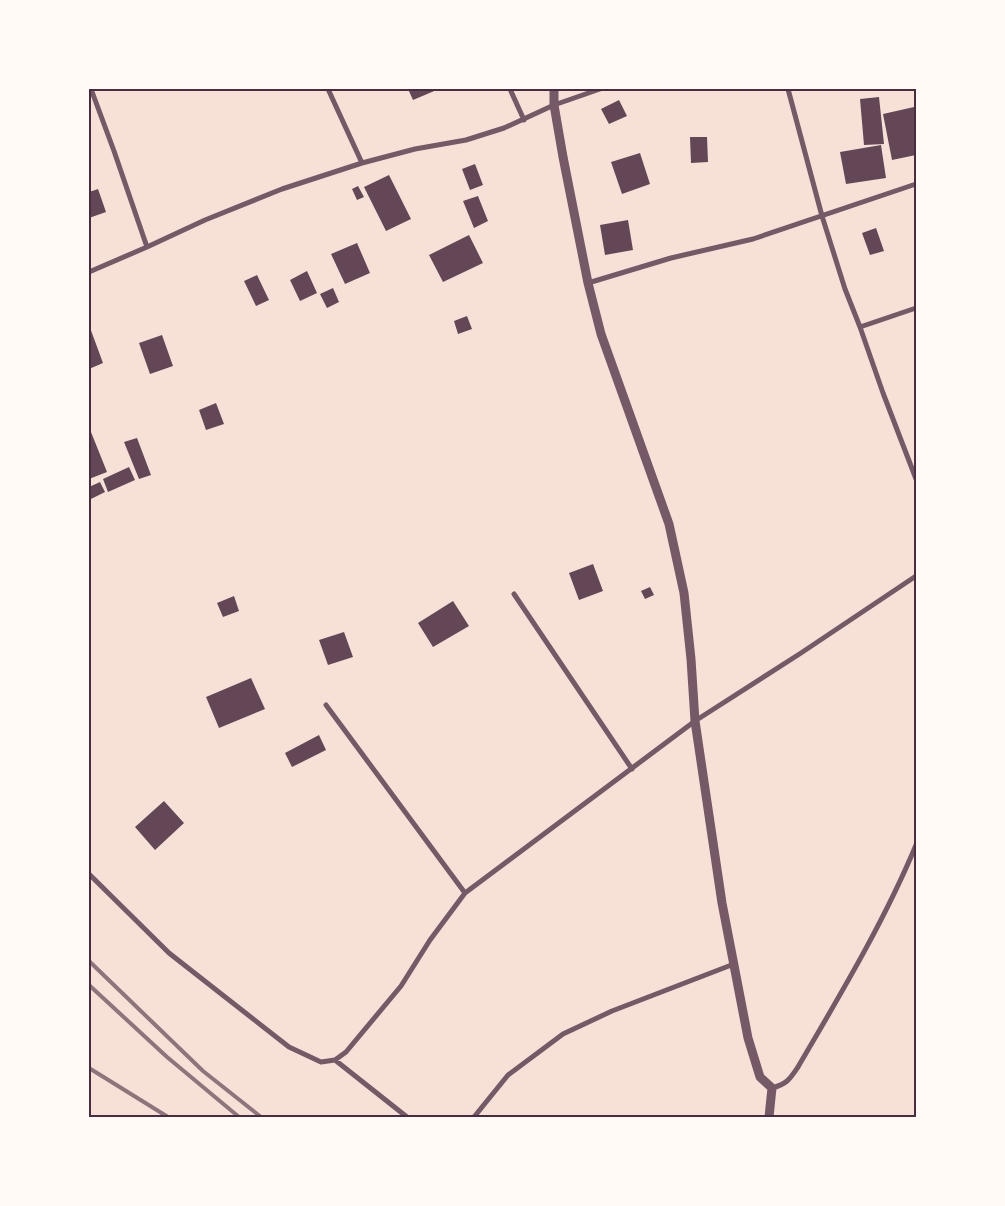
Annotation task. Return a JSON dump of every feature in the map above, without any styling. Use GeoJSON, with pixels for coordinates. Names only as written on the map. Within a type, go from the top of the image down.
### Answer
{"type":"FeatureCollection","features":[{"type":"Feature","properties":{"kind":"street"},"geometry":{"type":"LineString","coordinates":[[92,89],[148,247]]}},
{"type":"Feature","properties":{"kind":"street"},"geometry":{"type":"LineString","coordinates":[[328,89],[362,163]]}},
{"type":"Feature","properties":{"kind":"street"},"geometry":{"type":"LineString","coordinates":[[510,89],[524,120]]}},
{"type":"Feature","properties":{"kind":"street"},"geometry":{"type":"LineString","coordinates":[[554,89],[554,105],[563,157],[588,283],[601,334],[669,524],[684,593],[695,721],[722,903],[748,1038],[760,1077],[772,1088]]}},
{"type":"Feature","properties":{"kind":"street"},"geometry":{"type":"LineString","coordinates":[[89,272],[205,220],[282,189],[415,148],[466,140],[504,128],[554,105],[600,89]]}},
{"type":"Feature","properties":{"kind":"street"},"geometry":{"type":"LineString","coordinates":[[788,89],[822,216],[845,289],[916,479]]}},
{"type":"Feature","properties":{"kind":"street"},"geometry":{"type":"LineString","coordinates":[[588,283],[671,258],[753,239],[916,184]]}},
{"type":"Feature","properties":{"kind":"street"},"geometry":{"type":"LineString","coordinates":[[860,327],[916,308]]}},
{"type":"Feature","properties":{"kind":"street"},"geometry":{"type":"LineString","coordinates":[[89,874],[169,953],[289,1047],[321,1062],[335,1060],[346,1052],[401,986],[430,940],[465,894],[695,721],[916,576]]}},
{"type":"Feature","properties":{"kind":"street"},"geometry":{"type":"LineString","coordinates":[[514,594],[632,769]]}},
{"type":"Feature","properties":{"kind":"street"},"geometry":{"type":"LineString","coordinates":[[326,705],[465,894]]}},
{"type":"Feature","properties":{"kind":"street"},"geometry":{"type":"LineString","coordinates":[[772,1088],[782,1086],[791,1079],[850,977],[906,871],[916,845]]}},
{"type":"Feature","properties":{"kind":"street"},"geometry":{"type":"LineString","coordinates":[[474,1117],[508,1075],[563,1034],[612,1011],[734,964]]}},
{"type":"Feature","properties":{"kind":"street"},"geometry":{"type":"LineString","coordinates":[[335,1060],[407,1117]]}},
{"type":"Feature","properties":{"kind":"street"},"geometry":{"type":"LineString","coordinates":[[769,1117],[772,1088]]}},
{"type":"Feature","properties":{"kind":"building"},"geometry":{"type":"Polygon","coordinates":[[[408,89],[439,89],[413,100],[408,89]]]}},
{"type":"Feature","properties":{"kind":"building"},"geometry":{"type":"Polygon","coordinates":[[[879,97],[884,144],[864,145],[860,99],[879,97]]]}},
{"type":"Feature","properties":{"kind":"building"},"geometry":{"type":"Polygon","coordinates":[[[619,100],[627,116],[609,124],[601,109],[619,100]]]}},
{"type":"Feature","properties":{"kind":"building"},"geometry":{"type":"Polygon","coordinates":[[[914,107],[916,116],[916,155],[892,160],[883,114],[914,107]]]}},
{"type":"Feature","properties":{"kind":"building"},"geometry":{"type":"Polygon","coordinates":[[[690,137],[707,137],[708,162],[691,163],[690,137]]]}},
{"type":"Feature","properties":{"kind":"building"},"geometry":{"type":"Polygon","coordinates":[[[881,145],[886,178],[846,184],[840,152],[881,145]]]}},
{"type":"Feature","properties":{"kind":"building"},"geometry":{"type":"Polygon","coordinates":[[[640,153],[650,184],[622,194],[611,162],[640,153]]]}},
{"type":"Feature","properties":{"kind":"building"},"geometry":{"type":"Polygon","coordinates":[[[475,164],[483,185],[470,190],[462,169],[475,164]]]}},
{"type":"Feature","properties":{"kind":"building"},"geometry":{"type":"Polygon","coordinates":[[[389,175],[411,219],[386,231],[364,187],[389,175]]]}},
{"type":"Feature","properties":{"kind":"building"},"geometry":{"type":"Polygon","coordinates":[[[358,186],[364,197],[357,200],[352,189],[358,186]]]}},
{"type":"Feature","properties":{"kind":"building"},"geometry":{"type":"Polygon","coordinates":[[[98,189],[106,212],[89,218],[89,192],[98,189]]]}},
{"type":"Feature","properties":{"kind":"building"},"geometry":{"type":"Polygon","coordinates":[[[478,196],[488,221],[474,228],[463,201],[478,196]]]}},
{"type":"Feature","properties":{"kind":"building"},"geometry":{"type":"Polygon","coordinates":[[[628,220],[633,250],[605,255],[600,225],[628,220]]]}},
{"type":"Feature","properties":{"kind":"building"},"geometry":{"type":"Polygon","coordinates":[[[876,228],[884,251],[870,255],[862,233],[876,228]]]}},
{"type":"Feature","properties":{"kind":"building"},"geometry":{"type":"Polygon","coordinates":[[[469,235],[483,263],[443,282],[429,255],[469,235]]]}},
{"type":"Feature","properties":{"kind":"building"},"geometry":{"type":"Polygon","coordinates":[[[357,243],[370,273],[345,284],[331,254],[357,243]]]}},
{"type":"Feature","properties":{"kind":"building"},"geometry":{"type":"Polygon","coordinates":[[[307,271],[317,293],[300,301],[290,280],[307,271]]]}},
{"type":"Feature","properties":{"kind":"building"},"geometry":{"type":"Polygon","coordinates":[[[257,275],[269,300],[256,306],[244,281],[257,275]]]}},
{"type":"Feature","properties":{"kind":"building"},"geometry":{"type":"Polygon","coordinates":[[[333,288],[339,302],[327,308],[320,294],[333,288]]]}},
{"type":"Feature","properties":{"kind":"building"},"geometry":{"type":"Polygon","coordinates":[[[467,316],[472,329],[458,334],[454,321],[467,316]]]}},
{"type":"Feature","properties":{"kind":"building"},"geometry":{"type":"Polygon","coordinates":[[[89,325],[103,363],[89,369],[89,325]]]}},
{"type":"Feature","properties":{"kind":"building"},"geometry":{"type":"Polygon","coordinates":[[[162,335],[173,366],[150,374],[139,343],[162,335]]]}},
{"type":"Feature","properties":{"kind":"building"},"geometry":{"type":"Polygon","coordinates":[[[216,403],[224,424],[206,430],[199,410],[216,403]]]}},
{"type":"Feature","properties":{"kind":"building"},"geometry":{"type":"Polygon","coordinates":[[[89,427],[107,472],[89,479],[89,427]]]}},
{"type":"Feature","properties":{"kind":"building"},"geometry":{"type":"Polygon","coordinates":[[[137,438],[151,475],[139,479],[124,442],[137,438]]]}},
{"type":"Feature","properties":{"kind":"building"},"geometry":{"type":"Polygon","coordinates":[[[129,467],[135,480],[108,492],[103,479],[129,467]]]}},
{"type":"Feature","properties":{"kind":"building"},"geometry":{"type":"Polygon","coordinates":[[[100,482],[105,492],[89,500],[89,487],[100,482]]]}},
{"type":"Feature","properties":{"kind":"building"},"geometry":{"type":"Polygon","coordinates":[[[593,564],[603,591],[579,600],[569,573],[593,564]]]}},
{"type":"Feature","properties":{"kind":"building"},"geometry":{"type":"Polygon","coordinates":[[[650,587],[654,595],[645,599],[641,591],[650,587]]]}},
{"type":"Feature","properties":{"kind":"building"},"geometry":{"type":"Polygon","coordinates":[[[234,596],[239,611],[223,617],[217,603],[234,596]]]}},
{"type":"Feature","properties":{"kind":"building"},"geometry":{"type":"Polygon","coordinates":[[[453,601],[469,626],[433,647],[418,623],[453,601]]]}},
{"type":"Feature","properties":{"kind":"building"},"geometry":{"type":"Polygon","coordinates":[[[344,632],[353,657],[328,665],[319,640],[344,632]]]}},
{"type":"Feature","properties":{"kind":"building"},"geometry":{"type":"Polygon","coordinates":[[[251,678],[265,709],[219,728],[206,697],[251,678]]]}},
{"type":"Feature","properties":{"kind":"building"},"geometry":{"type":"Polygon","coordinates":[[[319,735],[326,750],[292,767],[285,753],[319,735]]]}},
{"type":"Feature","properties":{"kind":"building"},"geometry":{"type":"Polygon","coordinates":[[[164,801],[184,823],[155,850],[135,827],[164,801]]]}},
{"type":"Feature","properties":{"kind":"railway"},"geometry":{"type":"LineString","coordinates":[[89,961],[203,1071],[261,1117]]}},
{"type":"Feature","properties":{"kind":"railway"},"geometry":{"type":"LineString","coordinates":[[89,985],[167,1057],[239,1117]]}},
{"type":"Feature","properties":{"kind":"railway"},"geometry":{"type":"LineString","coordinates":[[89,1068],[168,1117]]}}]}
